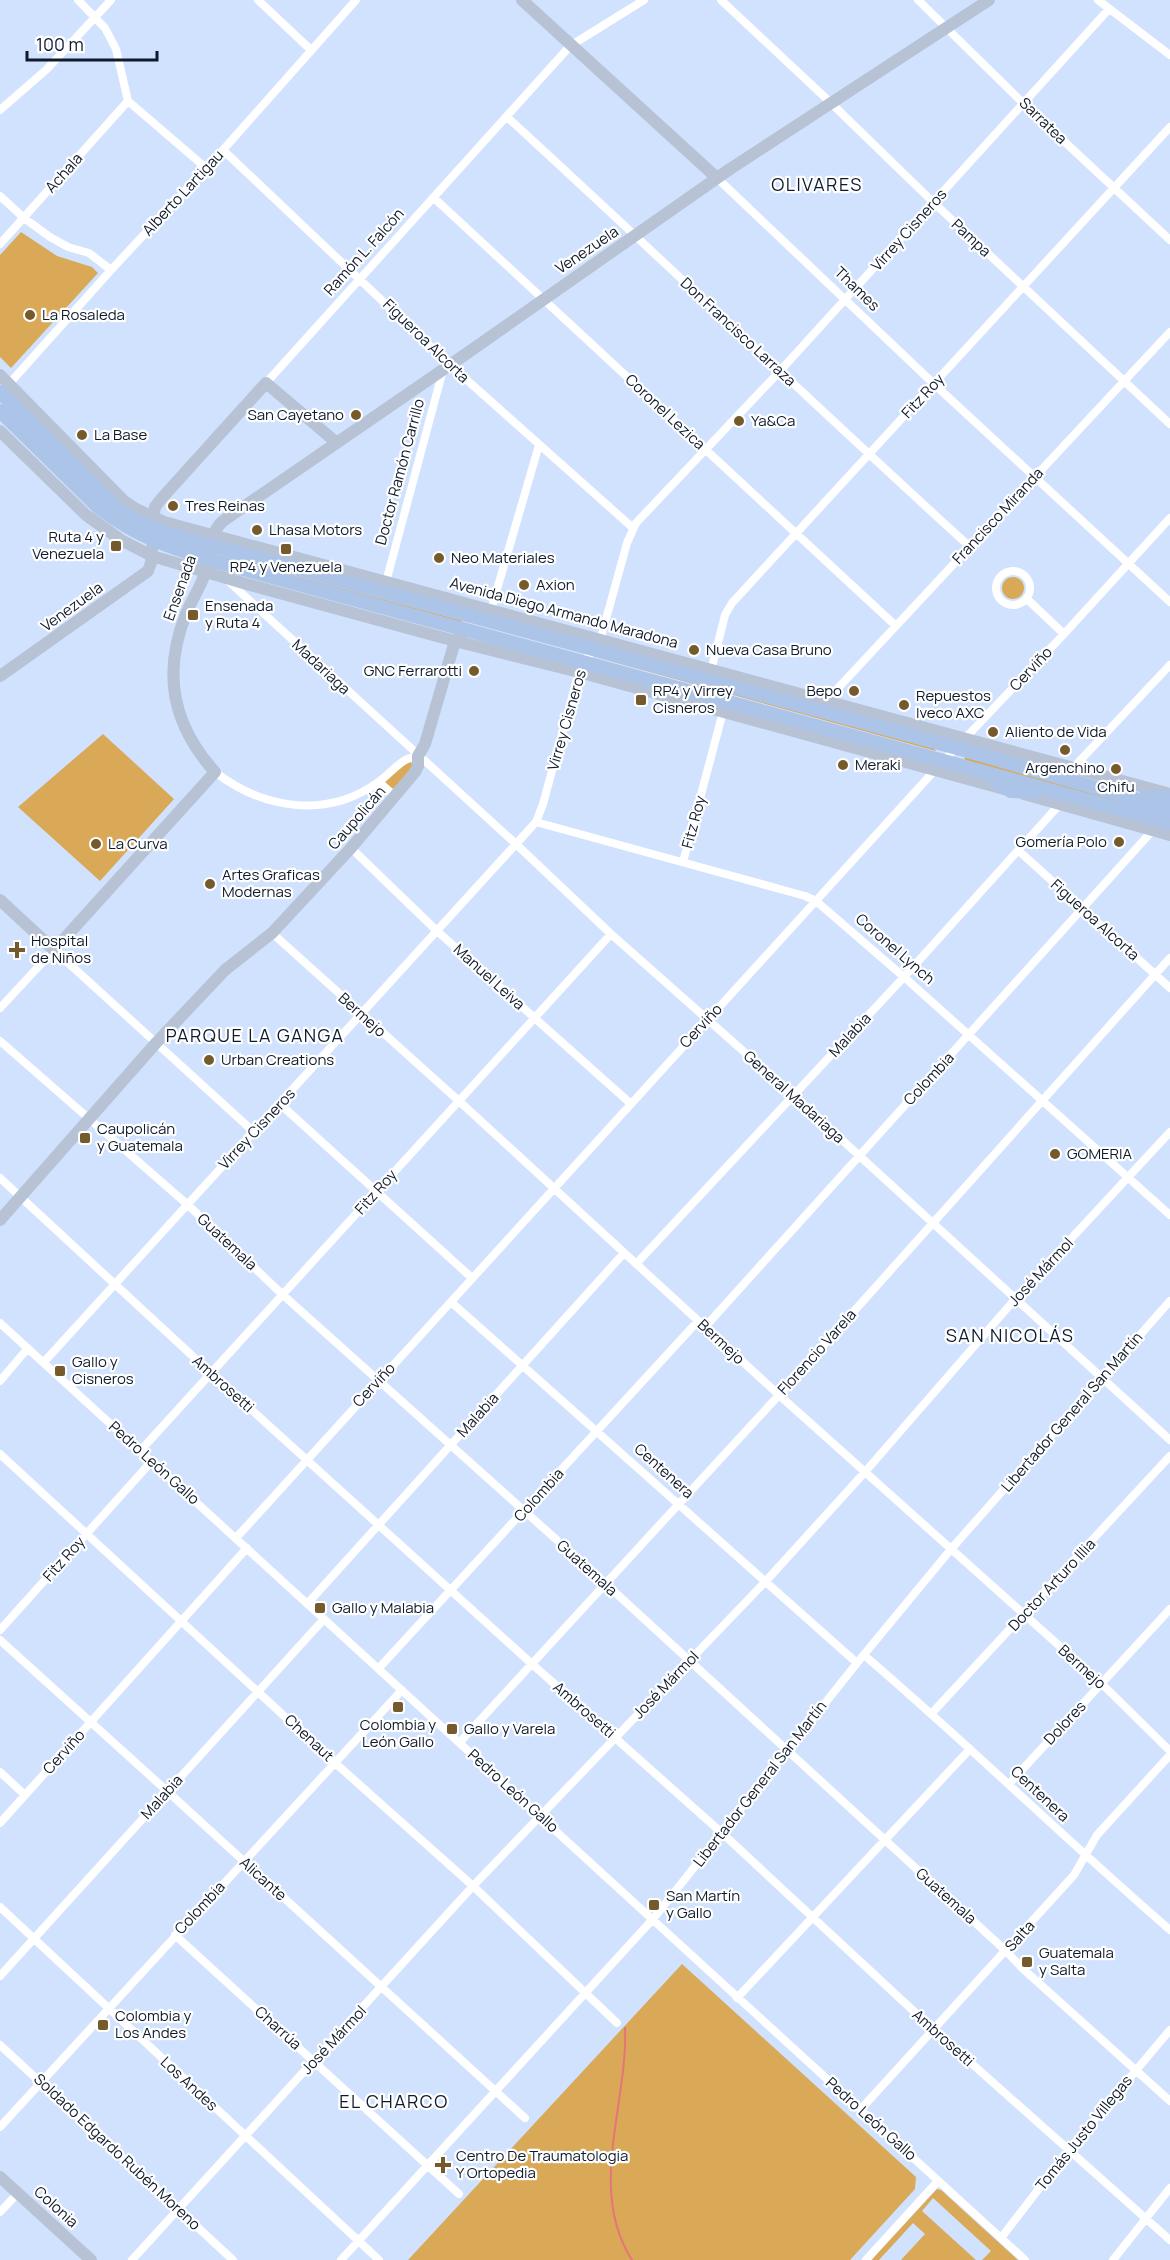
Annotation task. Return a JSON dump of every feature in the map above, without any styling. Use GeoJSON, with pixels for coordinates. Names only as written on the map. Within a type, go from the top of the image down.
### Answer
{"type":"FeatureCollection","features":[{"type":"Feature","properties":{"kind":"main road","name":"Avenida Diego Armando Maradona"},"geometry":{"type":"LineString","coordinates":[[5,388],[109,502],[152,529],[209,553],[581,667],[647,680],[724,707],[940,766],[982,772],[1060,798],[1170,823]]}},
{"type":"Feature","properties":{"kind":"main road","name":"Avenida Diego Armando Maradona"},"geometry":{"type":"LineString","coordinates":[[0,411],[98,507],[114,519],[152,529]]}},
{"type":"Feature","properties":{"kind":"main road","name":"Avenida Diego Armando Maradona"},"geometry":{"type":"LineString","coordinates":[[209,553],[487,615],[961,744],[1170,808]]}},
{"type":"Feature","properties":{"kind":"main road"},"geometry":{"type":"LineString","coordinates":[[647,680],[689,702],[724,707]]}},
{"type":"Feature","properties":{"kind":"main road"},"geometry":{"type":"LineString","coordinates":[[829,740],[940,766]]}},
{"type":"Feature","properties":{"kind":"main road"},"geometry":{"type":"LineString","coordinates":[[982,772],[1011,791],[1060,798]]}},
{"type":"Feature","properties":{"kind":"main road"},"geometry":{"type":"LineString","coordinates":[[1127,796],[1170,795]]}},
{"type":"Feature","properties":{"kind":"street"},"geometry":{"type":"LineString","coordinates":[[78,0],[96,17],[116,49],[128,102],[206,168]]}},
{"type":"Feature","properties":{"kind":"street"},"geometry":{"type":"LineString","coordinates":[[0,110],[47,69],[111,0]]}},
{"type":"Feature","properties":{"kind":"street"},"geometry":{"type":"LineString","coordinates":[[258,0],[311,50]]}},
{"type":"Feature","properties":{"kind":"street","name":"Alberto Lartigau"},"geometry":{"type":"LineString","coordinates":[[5,388],[223,150],[356,0]]}},
{"type":"Feature","properties":{"kind":"street","name":"Thames"},"geometry":{"type":"LineString","coordinates":[[522,0],[717,178],[934,384],[1170,602]]}},
{"type":"Feature","properties":{"kind":"street","name":"Ramón L. Falcón"},"geometry":{"type":"LineString","coordinates":[[152,529],[155,507],[162,498],[570,46],[644,0]]}},
{"type":"Feature","properties":{"kind":"street","name":"Pampa"},"geometry":{"type":"LineString","coordinates":[[721,0],[1170,424]]}},
{"type":"Feature","properties":{"kind":"street","name":"Sarratea"},"geometry":{"type":"LineString","coordinates":[[918,0],[1024,104],[1170,240]]}},
{"type":"Feature","properties":{"kind":"street","name":"Venezuela"},"geometry":{"type":"LineString","coordinates":[[209,553],[215,529],[223,521],[717,178],[989,0]]}},
{"type":"Feature","properties":{"kind":"street"},"geometry":{"type":"LineString","coordinates":[[1098,0],[1170,55]]}},
{"type":"Feature","properties":{"kind":"street","name":"Virrey Cisneros"},"geometry":{"type":"LineString","coordinates":[[44,1362],[536,822],[581,667],[596,645],[633,528],[780,371],[1109,9]]}},
{"type":"Feature","properties":{"kind":"street","name":"Achala"},"geometry":{"type":"LineString","coordinates":[[0,244],[128,102]]}},
{"type":"Feature","properties":{"kind":"street","name":"Don Francisco Larraza"},"geometry":{"type":"LineString","coordinates":[[507,117],[969,546]]}},
{"type":"Feature","properties":{"kind":"street","name":"Fitz Roy"},"geometry":{"type":"LineString","coordinates":[[710,676],[728,608],[1170,128]]}},
{"type":"Feature","properties":{"kind":"street","name":"Figueroa Alcorta"},"geometry":{"type":"LineString","coordinates":[[223,150],[360,278],[447,367],[633,528]]}},
{"type":"Feature","properties":{"kind":"street"},"geometry":{"type":"LineString","coordinates":[[0,196],[24,218],[58,242],[96,257],[111,270]]}},
{"type":"Feature","properties":{"kind":"street","name":"Coronel Lezica"},"geometry":{"type":"LineString","coordinates":[[434,198],[896,626]]}},
{"type":"Feature","properties":{"kind":"street","name":"Francisco Miranda"},"geometry":{"type":"LineString","coordinates":[[826,701],[1170,332]]}},
{"type":"Feature","properties":{"kind":"street","name":"Doctor Ramón Carrillo"},"geometry":{"type":"LineString","coordinates":[[386,582],[447,367]]}},
{"type":"Feature","properties":{"kind":"street","name":"Avenida Diego Armando Maradona"},"geometry":{"type":"LineString","coordinates":[[0,375],[5,388]]}},
{"type":"Feature","properties":{"kind":"street"},"geometry":{"type":"LineString","coordinates":[[266,382],[337,443]]}},
{"type":"Feature","properties":{"kind":"street","name":"Avenida Diego Armando Maradona"},"geometry":{"type":"LineString","coordinates":[[0,430],[86,515],[121,540],[152,556],[209,553],[386,582],[487,615]]}},
{"type":"Feature","properties":{"kind":"street"},"geometry":{"type":"LineString","coordinates":[[455,641],[487,615],[539,445]]}},
{"type":"Feature","properties":{"kind":"street","name":"Cerviño"},"geometry":{"type":"LineString","coordinates":[[236,1538],[630,1103],[1170,518]]}},
{"type":"Feature","properties":{"kind":"street"},"geometry":{"type":"LineString","coordinates":[[152,529],[152,556]]}},
{"type":"Feature","properties":{"kind":"street","name":"Avenida Diego Armando Maradona"},"geometry":{"type":"LineString","coordinates":[[152,529],[209,553],[225,578],[455,641],[581,667],[689,702]]}},
{"type":"Feature","properties":{"kind":"street","name":"Ensenada"},"geometry":{"type":"LineString","coordinates":[[209,553],[182,626],[174,668],[174,688],[178,712],[186,733],[215,772],[245,792],[267,800],[292,806],[316,806],[359,794],[379,782],[407,757],[418,756]]}},
{"type":"Feature","properties":{"kind":"street","name":"Venezuela"},"geometry":{"type":"LineString","coordinates":[[0,676],[148,571],[152,556]]}},
{"type":"Feature","properties":{"kind":"street"},"geometry":{"type":"LineString","coordinates":[[1016,571],[1026,577],[1030,588],[1027,599],[1018,605],[1003,601],[996,587],[1000,577],[1016,571]]}},
{"type":"Feature","properties":{"kind":"street","name":"Madariaga"},"geometry":{"type":"LineString","coordinates":[[225,578],[418,756]]}},
{"type":"Feature","properties":{"kind":"street"},"geometry":{"type":"LineString","coordinates":[[1027,599],[1064,634]]}},
{"type":"Feature","properties":{"kind":"street","name":"Caupolicán"},"geometry":{"type":"LineString","coordinates":[[0,1220],[156,1043],[225,970],[272,933],[396,797],[418,766],[418,756],[425,744],[455,641]]}},
{"type":"Feature","properties":{"kind":"street"},"geometry":{"type":"LineString","coordinates":[[1073,768],[1170,665]]}},
{"type":"Feature","properties":{"kind":"street","name":"Avenida Diego Armando Maradona"},"geometry":{"type":"LineString","coordinates":[[710,676],[826,701],[961,744],[1073,768],[1170,795]]}},
{"type":"Feature","properties":{"kind":"street","name":"Fitz Roy"},"geometry":{"type":"LineString","coordinates":[[683,862],[724,707]]}},
{"type":"Feature","properties":{"kind":"street","name":"Avenida Diego Armando Maradona"},"geometry":{"type":"LineString","coordinates":[[724,707],[829,740]]}},
{"type":"Feature","properties":{"kind":"street","name":"General Madariaga"},"geometry":{"type":"LineString","coordinates":[[418,756],[611,934],[794,1096],[1170,1440]]}},
{"type":"Feature","properties":{"kind":"street","name":"Avenida Diego Armando Maradona"},"geometry":{"type":"LineString","coordinates":[[940,766],[1011,791]]}},
{"type":"Feature","properties":{"kind":"street"},"geometry":{"type":"LineString","coordinates":[[0,1008],[215,772]]}},
{"type":"Feature","properties":{"kind":"street"},"geometry":{"type":"LineString","coordinates":[[379,782],[396,797]]}},
{"type":"Feature","properties":{"kind":"street","name":"Avenida Diego Armando Maradona"},"geometry":{"type":"LineString","coordinates":[[1060,798],[1170,834]]}},
{"type":"Feature","properties":{"kind":"street","name":"Malabia"},"geometry":{"type":"LineString","coordinates":[[636,1264],[1019,851],[1060,798]]}},
{"type":"Feature","properties":{"kind":"street","name":"Coronel Lynch"},"geometry":{"type":"LineString","coordinates":[[536,822],[805,896],[816,901],[1170,1215]]}},
{"type":"Feature","properties":{"kind":"street","name":"Colombia"},"geometry":{"type":"LineString","coordinates":[[379,1668],[597,1430],[701,1324],[858,1156],[1153,830]]}},
{"type":"Feature","properties":{"kind":"street","name":"Manuel Leiva"},"geometry":{"type":"LineString","coordinates":[[351,848],[437,931],[630,1103]]}},
{"type":"Feature","properties":{"kind":"street","name":"Figueroa Alcorta"},"geometry":{"type":"LineString","coordinates":[[1019,851],[1170,988]]}},
{"type":"Feature","properties":{"kind":"street"},"geometry":{"type":"LineString","coordinates":[[0,900],[254,1132]]}},
{"type":"Feature","properties":{"kind":"street","name":"Bermejo"},"geometry":{"type":"LineString","coordinates":[[272,933],[779,1395],[1102,1684],[1170,1753]]}},
{"type":"Feature","properties":{"kind":"street","name":"Fitz Roy"},"geometry":{"type":"LineString","coordinates":[[141,1450],[611,934]]}},
{"type":"Feature","properties":{"kind":"street","name":"Florencio Varela"},"geometry":{"type":"LineString","coordinates":[[460,1742],[779,1395],[1170,958]]}},
{"type":"Feature","properties":{"kind":"street","name":"Guatemala"},"geometry":{"type":"LineString","coordinates":[[0,1041],[188,1205],[283,1295],[606,1584],[1022,1968],[1170,2101]]}},
{"type":"Feature","properties":{"kind":"street"},"geometry":{"type":"LineString","coordinates":[[280,1104],[472,1278]]}},
{"type":"Feature","properties":{"kind":"street","name":"José Mármol"},"geometry":{"type":"LineString","coordinates":[[132,2260],[473,1886],[766,1581],[865,1472],[1016,1298],[1170,1131]]}},
{"type":"Feature","properties":{"kind":"street","name":"Ambrosetti"},"geometry":{"type":"LineString","coordinates":[[0,1178],[379,1526],[722,1833],[934,2030],[1170,2240]]}},
{"type":"Feature","properties":{"kind":"street","name":"Malabia"},"geometry":{"type":"LineString","coordinates":[[308,1603],[624,1253]]}},
{"type":"Feature","properties":{"kind":"street","name":"Libertador General San Martín"},"geometry":{"type":"LineString","coordinates":[[341,2260],[653,1919],[856,1663],[952,1548],[1170,1301]]}},
{"type":"Feature","properties":{"kind":"street","name":"Centenera"},"geometry":{"type":"LineString","coordinates":[[451,1302],[856,1663]]}},
{"type":"Feature","properties":{"kind":"street","name":"Pedro León Gallo"},"geometry":{"type":"LineString","coordinates":[[0,1323],[1025,2260]]}},
{"type":"Feature","properties":{"kind":"street"},"geometry":{"type":"LineString","coordinates":[[0,1381],[28,1348]]}},
{"type":"Feature","properties":{"kind":"street","name":"Chenaut"},"geometry":{"type":"LineString","coordinates":[[0,1454],[334,1762],[473,1886],[617,2023]]}},
{"type":"Feature","properties":{"kind":"street","name":"Doctor Arturo Illia"},"geometry":{"type":"LineString","coordinates":[[932,1713],[1170,1456]]}},
{"type":"Feature","properties":{"kind":"street","name":"Fitz Roy"},"geometry":{"type":"LineString","coordinates":[[0,1630],[152,1461]]}},
{"type":"Feature","properties":{"kind":"street","name":"Cerviño"},"geometry":{"type":"LineString","coordinates":[[0,1822],[247,1548]]}},
{"type":"Feature","properties":{"kind":"street","name":"Dolores"},"geometry":{"type":"LineString","coordinates":[[1009,1784],[1170,1609]]}},
{"type":"Feature","properties":{"kind":"street","name":"Malabia"},"geometry":{"type":"LineString","coordinates":[[0,1976],[260,1692],[324,1618]]}},
{"type":"Feature","properties":{"kind":"street","name":"Alicante"},"geometry":{"type":"LineString","coordinates":[[0,1640],[525,2118]]}},
{"type":"Feature","properties":{"kind":"street","name":"Centenera"},"geometry":{"type":"LineString","coordinates":[[864,1655],[932,1713],[1085,1856],[1170,1930]]}},
{"type":"Feature","properties":{"kind":"street","name":"Colombia"},"geometry":{"type":"LineString","coordinates":[[0,2127],[402,1690]]}},
{"type":"Feature","properties":{"kind":"street"},"geometry":{"type":"LineString","coordinates":[[737,1998],[970,1749]]}},
{"type":"Feature","properties":{"kind":"street","name":"Salta"},"geometry":{"type":"LineString","coordinates":[[861,2109],[1074,1875],[1097,1835],[1170,1753]]}},
{"type":"Feature","properties":{"kind":"street"},"geometry":{"type":"LineString","coordinates":[[0,1772],[25,1795]]}},
{"type":"Feature","properties":{"kind":"street","name":"Los Andes"},"geometry":{"type":"LineString","coordinates":[[0,1908],[379,2260]]}},
{"type":"Feature","properties":{"kind":"street","name":"Charrúa"},"geometry":{"type":"LineString","coordinates":[[176,1935],[459,2194]]}},
{"type":"Feature","properties":{"kind":"street","name":"Tomás Justo Villegas"},"geometry":{"type":"LineString","coordinates":[[1000,2238],[1068,2151],[1170,2030]]}},
{"type":"Feature","properties":{"kind":"street","name":"Soldado Edgardo Rubén Moreno"},"geometry":{"type":"LineString","coordinates":[[0,2045],[233,2260]]}},
{"type":"Feature","properties":{"kind":"street","name":"Colonia"},"geometry":{"type":"LineString","coordinates":[[0,2176],[91,2260]]}},
{"type":"Feature","properties":{"kind":"street"},"geometry":{"type":"LineString","coordinates":[[866,2260],[938,2181]]}},
{"type":"Feature","properties":{"kind":"street"},"geometry":{"type":"LineString","coordinates":[[1113,2260],[1170,2188]]}},
{"type":"Feature","properties":{"kind":"street"},"geometry":{"type":"LineString","coordinates":[[0,2212],[18,2193]]}},
{"type":"Feature","properties":{"kind":"shaded area","name":"La Rosaleda"},"geometry":{"type":"Polygon","coordinates":[[[21,232],[57,256],[92,267],[98,273],[11,368],[0,357],[0,255],[21,232]]]}},
{"type":"Feature","properties":{"kind":"shaded area"},"geometry":{"type":"Polygon","coordinates":[[[216,556],[460,620],[465,623],[216,556]]]}},
{"type":"Feature","properties":{"kind":"shaded area"},"geometry":{"type":"Polygon","coordinates":[[[1009,577],[1017,577],[1024,584],[1024,592],[1017,599],[1009,599],[1002,592],[1002,584],[1009,577]]]}},
{"type":"Feature","properties":{"kind":"shaded area"},"geometry":{"type":"Polygon","coordinates":[[[606,656],[933,747],[936,751],[603,659],[606,656]]]}},
{"type":"Feature","properties":{"kind":"shaded area","name":"La Curva"},"geometry":{"type":"Polygon","coordinates":[[[103,734],[174,799],[100,881],[18,807],[103,734]]]}},
{"type":"Feature","properties":{"kind":"shaded area"},"geometry":{"type":"Polygon","coordinates":[[[969,757],[1170,812],[1170,817],[967,762],[964,758],[969,757]]]}},
{"type":"Feature","properties":{"kind":"shaded area"},"geometry":{"type":"Polygon","coordinates":[[[410,761],[414,767],[393,789],[385,784],[386,779],[410,761]]]}},
{"type":"Feature","properties":{"kind":"shaded area"},"geometry":{"type":"Polygon","coordinates":[[[682,1964],[916,2177],[915,2189],[850,2260],[408,2260],[682,1964]]]}},
{"type":"Feature","properties":{"kind":"shaded area"},"geometry":{"type":"Polygon","coordinates":[[[937,2189],[941,2190],[1018,2260],[982,2260],[991,2251],[933,2198],[922,2211],[976,2260],[901,2260],[925,2234],[913,2223],[879,2260],[871,2260],[937,2189]]]}},
{"type":"Feature","properties":{"kind":"waterway"},"geometry":{"type":"LineString","coordinates":[[625,2028],[611,2176],[612,2205],[619,2233],[632,2260]]}},
{"type":"Feature","properties":{"kind":"place","name":"La Rosaleda"},"geometry":{"type":"Point","coordinates":[30,315]}},
{"type":"Feature","properties":{"kind":"place","name":"San Cayetano"},"geometry":{"type":"Point","coordinates":[356,415]}},
{"type":"Feature","properties":{"kind":"place","name":"Ya&Ca"},"geometry":{"type":"Point","coordinates":[739,421]}},
{"type":"Feature","properties":{"kind":"place","name":"La Base"},"geometry":{"type":"Point","coordinates":[82,435]}},
{"type":"Feature","properties":{"kind":"place","name":"Tres Reinas"},"geometry":{"type":"Point","coordinates":[173,506]}},
{"type":"Feature","properties":{"kind":"place","name":"Lhasa Motors"},"geometry":{"type":"Point","coordinates":[257,530]}},
{"type":"Feature","properties":{"kind":"place","name":"Ruta 4 y Venezuela"},"geometry":{"type":"Point","coordinates":[116,546]}},
{"type":"Feature","properties":{"kind":"place","name":"RP4 y Venezuela"},"geometry":{"type":"Point","coordinates":[286,549]}},
{"type":"Feature","properties":{"kind":"place","name":"Neo Materiales"},"geometry":{"type":"Point","coordinates":[439,558]}},
{"type":"Feature","properties":{"kind":"place","name":"Axion"},"geometry":{"type":"Point","coordinates":[524,585]}},
{"type":"Feature","properties":{"kind":"place","name":"Ensenada y Ruta 4"},"geometry":{"type":"Point","coordinates":[193,615]}},
{"type":"Feature","properties":{"kind":"place","name":"Nueva Casa Bruno"},"geometry":{"type":"Point","coordinates":[694,650]}},
{"type":"Feature","properties":{"kind":"place","name":"GNC Ferrarotti"},"geometry":{"type":"Point","coordinates":[474,671]}},
{"type":"Feature","properties":{"kind":"place","name":"Bepo"},"geometry":{"type":"Point","coordinates":[854,691]}},
{"type":"Feature","properties":{"kind":"place","name":"RP4 y Virrey Cisneros"},"geometry":{"type":"Point","coordinates":[641,700]}},
{"type":"Feature","properties":{"kind":"place","name":"Repuestos Iveco AXC"},"geometry":{"type":"Point","coordinates":[904,705]}},
{"type":"Feature","properties":{"kind":"place","name":"Aliento de Vida"},"geometry":{"type":"Point","coordinates":[993,732]}},
{"type":"Feature","properties":{"kind":"place","name":"Argenchino"},"geometry":{"type":"Point","coordinates":[1065,750]}},
{"type":"Feature","properties":{"kind":"place","name":"Meraki"},"geometry":{"type":"Point","coordinates":[843,765]}},
{"type":"Feature","properties":{"kind":"place","name":"Chifu"},"geometry":{"type":"Point","coordinates":[1116,769]}},
{"type":"Feature","properties":{"kind":"place","name":"Gomería Polo"},"geometry":{"type":"Point","coordinates":[1119,842]}},
{"type":"Feature","properties":{"kind":"place","name":"La Curva"},"geometry":{"type":"Point","coordinates":[96,844]}},
{"type":"Feature","properties":{"kind":"place","name":"Artes Graficas Modernas"},"geometry":{"type":"Point","coordinates":[210,884]}},
{"type":"Feature","properties":{"kind":"place","name":"Hospital de Niños"},"geometry":{"type":"Point","coordinates":[17,950]}},
{"type":"Feature","properties":{"kind":"place","name":"Urban Creations"},"geometry":{"type":"Point","coordinates":[209,1060]}},
{"type":"Feature","properties":{"kind":"place","name":"Caupolicán y Guatemala"},"geometry":{"type":"Point","coordinates":[85,1138]}},
{"type":"Feature","properties":{"kind":"place","name":"GOMERIA"},"geometry":{"type":"Point","coordinates":[1055,1154]}},
{"type":"Feature","properties":{"kind":"place","name":"Gallo y Cisneros"},"geometry":{"type":"Point","coordinates":[60,1371]}},
{"type":"Feature","properties":{"kind":"place","name":"Gallo y Malabia"},"geometry":{"type":"Point","coordinates":[320,1608]}},
{"type":"Feature","properties":{"kind":"place","name":"Colombia y León Gallo"},"geometry":{"type":"Point","coordinates":[398,1707]}},
{"type":"Feature","properties":{"kind":"place","name":"Gallo y Varela"},"geometry":{"type":"Point","coordinates":[452,1729]}},
{"type":"Feature","properties":{"kind":"place","name":"San Martín y Gallo"},"geometry":{"type":"Point","coordinates":[654,1905]}},
{"type":"Feature","properties":{"kind":"place","name":"Guatemala y Salta"},"geometry":{"type":"Point","coordinates":[1027,1962]}},
{"type":"Feature","properties":{"kind":"place","name":"Colombia y Los Andes"},"geometry":{"type":"Point","coordinates":[103,2025]}},
{"type":"Feature","properties":{"kind":"place","name":"Centro De Traumatologia Y Ortopedia"},"geometry":{"type":"Point","coordinates":[443,2165]}},
{"type":"Feature","properties":{"kind":"district","name":"OLIVARES"},"geometry":{"type":"Point","coordinates":[817,185]}},
{"type":"Feature","properties":{"kind":"district","name":"PARQUE LA GANGA"},"geometry":{"type":"Point","coordinates":[255,1036]}},
{"type":"Feature","properties":{"kind":"district","name":"SAN NICOLÁS"},"geometry":{"type":"Point","coordinates":[1010,1336]}},
{"type":"Feature","properties":{"kind":"district","name":"EL CHARCO"},"geometry":{"type":"Point","coordinates":[394,2102]}}]}
